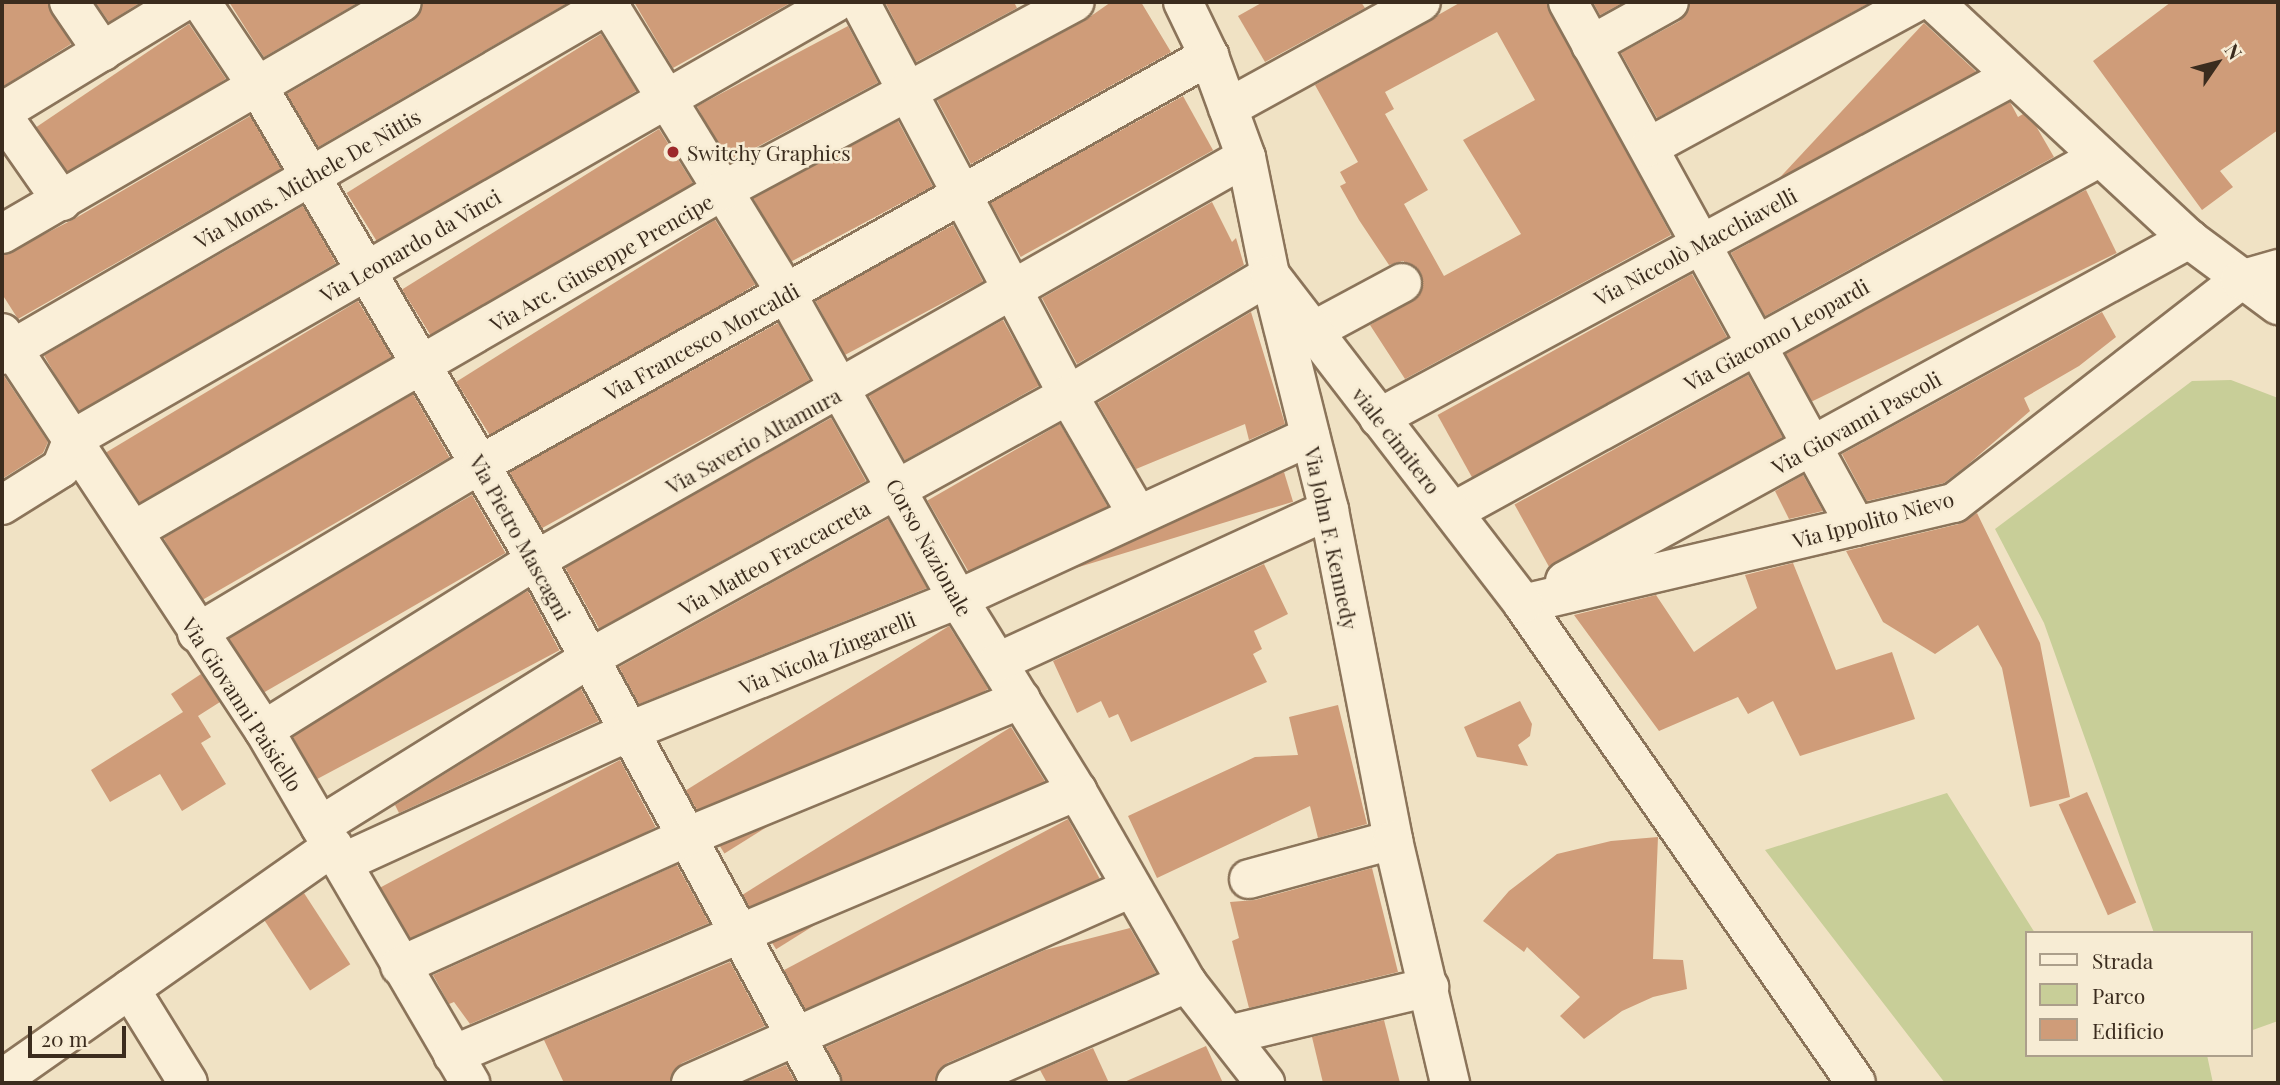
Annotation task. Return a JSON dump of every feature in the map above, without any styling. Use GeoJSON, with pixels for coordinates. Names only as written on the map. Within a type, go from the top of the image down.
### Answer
{"type":"FeatureCollection","features":[{"type":"Feature","properties":{"kind":"street"},"geometry":{"type":"LineString","coordinates":[[69,2],[103,52]]}},
{"type":"Feature","properties":{"kind":"street"},"geometry":{"type":"LineString","coordinates":[[62,201],[2,113],[183,2]]}},
{"type":"Feature","properties":{"kind":"street","name":"Via Pietro Mascagni"},"geometry":{"type":"LineString","coordinates":[[201,2],[258,87],[481,464],[588,659],[639,743],[794,1038],[821,1083]]}},
{"type":"Feature","properties":{"kind":"street"},"geometry":{"type":"LineString","coordinates":[[2,234],[402,2]]}},
{"type":"Feature","properties":{"kind":"street","name":"Via Leonardo da Vinci"},"geometry":{"type":"LineString","coordinates":[[73,439],[666,96],[836,2]]}},
{"type":"Feature","properties":{"kind":"street"},"geometry":{"type":"LineString","coordinates":[[860,2],[911,93],[1068,395],[1137,514]]}},
{"type":"Feature","properties":{"kind":"street","name":"Via Arc. Giuseppe Prencipe"},"geometry":{"type":"LineString","coordinates":[[134,531],[722,191],[911,93],[1074,2]]}},
{"type":"Feature","properties":{"kind":"street","name":"Via John F. Kennedy"},"geometry":{"type":"LineString","coordinates":[[1184,2],[1209,56],[1246,157],[1270,275],[1329,510],[1393,840],[1450,1083]]}},
{"type":"Feature","properties":{"kind":"street"},"geometry":{"type":"LineString","coordinates":[[1228,108],[1422,2]]}},
{"type":"Feature","properties":{"kind":"street"},"geometry":{"type":"LineString","coordinates":[[1569,2],[1856,526]]}},
{"type":"Feature","properties":{"kind":"street"},"geometry":{"type":"LineString","coordinates":[[1591,45],[1670,2]]}},
{"type":"Feature","properties":{"kind":"street"},"geometry":{"type":"LineString","coordinates":[[1649,148],[1916,2]]}},
{"type":"Feature","properties":{"kind":"street"},"geometry":{"type":"LineString","coordinates":[[1934,2],[2189,239],[2240,280],[2278,305]]}},
{"type":"Feature","properties":{"kind":"street","name":"Corso Nazionale"},"geometry":{"type":"LineString","coordinates":[[609,3],[786,293],[958,599],[1077,791],[1187,983],[1260,1082]]}},
{"type":"Feature","properties":{"kind":"street","name":"Via Mons. Michele De Nittis"},"geometry":{"type":"LineString","coordinates":[[5,346],[309,176],[609,3]]}},
{"type":"Feature","properties":{"kind":"street","name":"Via Francesco Morcaldi"},"geometry":{"type":"LineString","coordinates":[[197,633],[481,464],[1209,56]]}},
{"type":"Feature","properties":{"kind":"street","name":"Via Niccolò Macchiavelli"},"geometry":{"type":"LineString","coordinates":[[1379,418],[1700,242],[2012,76]]}},
{"type":"Feature","properties":{"kind":"street","name":"Via Saverio Altamura"},"geometry":{"type":"LineString","coordinates":[[264,730],[536,561],[1015,292],[1246,157]]}},
{"type":"Feature","properties":{"kind":"street","name":"Via Giacomo Leopardi"},"geometry":{"type":"LineString","coordinates":[[1453,512],[2100,157]]}},
{"type":"Feature","properties":{"kind":"street","name":"Via Giovanni Pascoli"},"geometry":{"type":"LineString","coordinates":[[1523,604],[2189,239]]}},
{"type":"Feature","properties":{"kind":"street"},"geometry":{"type":"LineString","coordinates":[[2240,280],[2278,269]]}},
{"type":"Feature","properties":{"kind":"street","name":"viale cimitero"},"geometry":{"type":"LineString","coordinates":[[1270,275],[1523,604]]}},
{"type":"Feature","properties":{"kind":"street","name":"Via Matteo Fraccacreta"},"geometry":{"type":"LineString","coordinates":[[332,845],[588,659],[1068,395],[1270,275]]}},
{"type":"Feature","properties":{"kind":"street","name":"Via Ippolito Nievo"},"geometry":{"type":"LineString","coordinates":[[1523,604],[1954,503],[2240,280]]}},
{"type":"Feature","properties":{"kind":"street"},"geometry":{"type":"LineString","coordinates":[[1313,331],[1402,283]]}},
{"type":"Feature","properties":{"kind":"street","name":"Via Giovanni Paisiello"},"geometry":{"type":"LineString","coordinates":[[5,346],[73,439],[197,633],[264,730],[462,1069]]}},
{"type":"Feature","properties":{"kind":"street","name":"Via Nicola Zingarelli"},"geometry":{"type":"LineString","coordinates":[[332,845],[639,743],[1310,436]]}},
{"type":"Feature","properties":{"kind":"street"},"geometry":{"type":"LineString","coordinates":[[2,505],[61,468],[73,439]]}},
{"type":"Feature","properties":{"kind":"street"},"geometry":{"type":"LineString","coordinates":[[998,662],[1329,510]]}},
{"type":"Feature","properties":{"kind":"street"},"geometry":{"type":"LineString","coordinates":[[1523,604],[1857,1083]]}},
{"type":"Feature","properties":{"kind":"street"},"geometry":{"type":"LineString","coordinates":[[400,966],[689,836],[1021,699]]}},
{"type":"Feature","properties":{"kind":"street"},"geometry":{"type":"LineString","coordinates":[[462,1069],[739,934],[1077,791]]}},
{"type":"Feature","properties":{"kind":"street"},"geometry":{"type":"LineString","coordinates":[[1249,879],[1393,840]]}},
{"type":"Feature","properties":{"kind":"street"},"geometry":{"type":"LineString","coordinates":[[2,1079],[332,845]]}},
{"type":"Feature","properties":{"kind":"street"},"geometry":{"type":"LineString","coordinates":[[691,1083],[1131,888]]}},
{"type":"Feature","properties":{"kind":"street"},"geometry":{"type":"LineString","coordinates":[[956,1083],[1187,983]]}},
{"type":"Feature","properties":{"kind":"street"},"geometry":{"type":"LineString","coordinates":[[1227,1035],[1429,987]]}},
{"type":"Feature","properties":{"kind":"street"},"geometry":{"type":"LineString","coordinates":[[130,989],[188,1083]]}},
{"type":"Feature","properties":{"kind":"green space"},"geometry":{"type":"Polygon","coordinates":[[[2231,380],[2278,398],[2278,1021],[2252,1030],[2252,931],[2153,931],[2044,623],[1995,529],[2192,381],[2231,380]]]}},
{"type":"Feature","properties":{"kind":"green space"},"geometry":{"type":"Polygon","coordinates":[[[1947,793],[2034,931],[2024,931],[2024,1057],[2207,1057],[2213,1083],[1945,1083],[1765,850],[1947,793]]]}},
{"type":"Feature","properties":{"kind":"building"},"geometry":{"type":"Polygon","coordinates":[[[2,2],[47,2],[71,44],[2,87],[2,2]]]}},
{"type":"Feature","properties":{"kind":"building"},"geometry":{"type":"Polygon","coordinates":[[[95,2],[141,2],[109,22],[95,2]]]}},
{"type":"Feature","properties":{"kind":"building"},"geometry":{"type":"Polygon","coordinates":[[[229,2],[359,2],[264,57],[229,2]]]}},
{"type":"Feature","properties":{"kind":"building"},"geometry":{"type":"Polygon","coordinates":[[[424,2],[569,2],[318,147],[287,94],[413,21],[424,2]]]}},
{"type":"Feature","properties":{"kind":"building"},"geometry":{"type":"Polygon","coordinates":[[[634,2],[792,2],[673,68],[634,2]]]}},
{"type":"Feature","properties":{"kind":"building"},"geometry":{"type":"Polygon","coordinates":[[[1014,2],[1017,8],[916,62],[886,4],[1014,2]]]}},
{"type":"Feature","properties":{"kind":"building"},"geometry":{"type":"Polygon","coordinates":[[[1111,2],[1141,2],[1171,52],[971,164],[937,100],[1084,21],[1111,2]]]}},
{"type":"Feature","properties":{"kind":"building"},"geometry":{"type":"Polygon","coordinates":[[[1263,2],[1361,2],[1365,8],[1265,62],[1238,16],[1263,2]]]}},
{"type":"Feature","properties":{"kind":"building"},"geometry":{"type":"Polygon","coordinates":[[[1461,2],[1546,2],[1671,235],[1405,379],[1370,325],[1420,295],[1421,273],[1403,261],[1389,265],[1359,220],[1340,186],[1346,183],[1340,172],[1358,162],[1315,85],[1461,2]],[[1497,32],[1385,92],[1394,109],[1385,114],[1428,190],[1404,204],[1444,276],[1521,234],[1463,140],[1535,100],[1497,32]]]}},
{"type":"Feature","properties":{"kind":"building"},"geometry":{"type":"Polygon","coordinates":[[[1593,2],[1624,2],[1600,15],[1593,2]]]}},
{"type":"Feature","properties":{"kind":"building"},"geometry":{"type":"Polygon","coordinates":[[[1691,2],[1871,2],[1657,118],[1621,53],[1680,21],[1691,2]]]}},
{"type":"Feature","properties":{"kind":"building"},"geometry":{"type":"Polygon","coordinates":[[[2171,2],[2278,2],[2278,130],[2220,171],[2233,187],[2202,210],[2093,61],[2171,2]]]}},
{"type":"Feature","properties":{"kind":"building"},"geometry":{"type":"Polygon","coordinates":[[[1924,23],[1976,71],[1785,276],[1733,228],[1924,23]]]}},
{"type":"Feature","properties":{"kind":"building"},"geometry":{"type":"Polygon","coordinates":[[[189,24],[226,79],[73,182],[36,127],[189,24]]]}},
{"type":"Feature","properties":{"kind":"building"},"geometry":{"type":"Polygon","coordinates":[[[848,26],[878,83],[727,163],[697,106],[848,26]]]}},
{"type":"Feature","properties":{"kind":"building"},"geometry":{"type":"Polygon","coordinates":[[[601,34],[637,91],[382,250],[347,193],[601,34]]]}},
{"type":"Feature","properties":{"kind":"building"},"geometry":{"type":"Polygon","coordinates":[[[1183,96],[1213,150],[1021,257],[991,203],[1183,96]]]}},
{"type":"Feature","properties":{"kind":"building"},"geometry":{"type":"Polygon","coordinates":[[[2010,102],[2018,117],[2023,114],[2036,126],[2054,157],[1765,316],[1731,253],[2010,102]]]}},
{"type":"Feature","properties":{"kind":"building"},"geometry":{"type":"Polygon","coordinates":[[[250,116],[281,169],[18,319],[2,294],[2,256],[74,219],[250,116]]]}},
{"type":"Feature","properties":{"kind":"building"},"geometry":{"type":"Polygon","coordinates":[[[898,121],[933,186],[788,263],[753,198],[898,121]]]}},
{"type":"Feature","properties":{"kind":"building"},"geometry":{"type":"Polygon","coordinates":[[[659,129],[693,183],[436,344],[402,290],[659,129]]]}},
{"type":"Feature","properties":{"kind":"building"},"geometry":{"type":"Polygon","coordinates":[[[2086,190],[2117,253],[1809,403],[1779,340],[2086,190]]]}},
{"type":"Feature","properties":{"kind":"building"},"geometry":{"type":"Polygon","coordinates":[[[1212,202],[1232,242],[1236,238],[1244,265],[1077,364],[1042,298],[1212,202]]]}},
{"type":"Feature","properties":{"kind":"building"},"geometry":{"type":"Polygon","coordinates":[[[303,206],[336,263],[77,413],[44,356],[303,206]]]}},
{"type":"Feature","properties":{"kind":"building"},"geometry":{"type":"Polygon","coordinates":[[[715,220],[755,284],[497,446],[456,382],[715,220]]]}},
{"type":"Feature","properties":{"kind":"building"},"geometry":{"type":"Polygon","coordinates":[[[953,225],[983,282],[844,355],[814,299],[953,225]]]}},
{"type":"Feature","properties":{"kind":"building"},"geometry":{"type":"Polygon","coordinates":[[[1692,274],[1727,337],[1472,478],[1437,415],[1692,274]]]}},
{"type":"Feature","properties":{"kind":"building"},"geometry":{"type":"Polygon","coordinates":[[[358,301],[391,357],[139,508],[106,452],[358,301]]]}},
{"type":"Feature","properties":{"kind":"building"},"geometry":{"type":"Polygon","coordinates":[[[1251,312],[1285,424],[1249,440],[1245,424],[1136,469],[1098,403],[1251,312]]]}},
{"type":"Feature","properties":{"kind":"building"},"geometry":{"type":"Polygon","coordinates":[[[2102,312],[2116,337],[2079,366],[2024,398],[2030,411],[1965,467],[1944,483],[1867,501],[1842,454],[2102,312]]]}},
{"type":"Feature","properties":{"kind":"building"},"geometry":{"type":"Polygon","coordinates":[[[1003,320],[1039,386],[905,460],[868,395],[1003,320]]]}},
{"type":"Feature","properties":{"kind":"building"},"geometry":{"type":"Polygon","coordinates":[[[778,323],[810,380],[541,529],[509,472],[778,323]]]}},
{"type":"Feature","properties":{"kind":"building"},"geometry":{"type":"Polygon","coordinates":[[[1748,375],[1782,437],[1549,567],[1514,504],[1748,375]]]}},
{"type":"Feature","properties":{"kind":"building"},"geometry":{"type":"Polygon","coordinates":[[[4,376],[48,442],[43,453],[2,479],[4,376]]]}},
{"type":"Feature","properties":{"kind":"building"},"geometry":{"type":"Polygon","coordinates":[[[413,394],[450,457],[200,601],[164,538],[413,394]]]}},
{"type":"Feature","properties":{"kind":"building"},"geometry":{"type":"Polygon","coordinates":[[[831,418],[866,481],[599,629],[564,566],[831,418]]]}},
{"type":"Feature","properties":{"kind":"building"},"geometry":{"type":"Polygon","coordinates":[[[1060,424],[1108,506],[975,583],[927,500],[1060,424]]]}},
{"type":"Feature","properties":{"kind":"building"},"geometry":{"type":"Polygon","coordinates":[[[1284,472],[1293,502],[983,596],[974,567],[1284,472]]]}},
{"type":"Feature","properties":{"kind":"building"},"geometry":{"type":"Polygon","coordinates":[[[1803,475],[1823,511],[1789,519],[1775,491],[1803,475]]]}},
{"type":"Feature","properties":{"kind":"building"},"geometry":{"type":"Polygon","coordinates":[[[472,495],[505,553],[261,694],[228,636],[472,495]]]}},
{"type":"Feature","properties":{"kind":"building"},"geometry":{"type":"Polygon","coordinates":[[[1977,513],[2040,643],[2070,797],[2030,807],[2002,668],[1978,625],[1935,654],[1883,622],[1846,551],[1959,524],[1977,513]]]}},
{"type":"Feature","properties":{"kind":"building"},"geometry":{"type":"Polygon","coordinates":[[[888,519],[927,588],[639,704],[619,667],[888,519]]]}},
{"type":"Feature","properties":{"kind":"building"},"geometry":{"type":"Polygon","coordinates":[[[1793,563],[1836,670],[1892,652],[1915,719],[1800,756],[1773,701],[1748,714],[1738,697],[1659,731],[1574,615],[1656,595],[1694,652],[1757,608],[1745,575],[1793,563]]]}},
{"type":"Feature","properties":{"kind":"building"},"geometry":{"type":"Polygon","coordinates":[[[1264,564],[1288,614],[1254,631],[1262,649],[1253,654],[1267,682],[1131,742],[1118,714],[1109,718],[1101,701],[1077,713],[1053,661],[1264,564]]]}},
{"type":"Feature","properties":{"kind":"building"},"geometry":{"type":"Polygon","coordinates":[[[528,591],[559,650],[316,780],[284,721],[528,591]]]}},
{"type":"Feature","properties":{"kind":"building"},"geometry":{"type":"Polygon","coordinates":[[[949,626],[988,689],[724,854],[685,791],[949,626]]]}},
{"type":"Feature","properties":{"kind":"building"},"geometry":{"type":"Polygon","coordinates":[[[201,674],[220,702],[198,716],[211,737],[201,743],[226,784],[182,811],[160,774],[110,802],[91,770],[183,712],[171,694],[201,674]]]}},
{"type":"Feature","properties":{"kind":"building"},"geometry":{"type":"Polygon","coordinates":[[[581,689],[599,721],[399,813],[395,805],[581,689]]]}},
{"type":"Feature","properties":{"kind":"building"},"geometry":{"type":"Polygon","coordinates":[[[1520,701],[1532,724],[1530,736],[1518,745],[1528,766],[1477,757],[1464,727],[1520,701]]]}},
{"type":"Feature","properties":{"kind":"building"},"geometry":{"type":"Polygon","coordinates":[[[1338,705],[1367,824],[1318,838],[1310,806],[1157,878],[1128,816],[1255,757],[1298,755],[1289,717],[1338,705]]]}},
{"type":"Feature","properties":{"kind":"building"},"geometry":{"type":"Polygon","coordinates":[[[1011,727],[1045,781],[776,949],[742,895],[1011,727]]]}},
{"type":"Feature","properties":{"kind":"building"},"geometry":{"type":"Polygon","coordinates":[[[620,760],[656,827],[416,955],[380,888],[620,760]]]}},
{"type":"Feature","properties":{"kind":"building"},"geometry":{"type":"Polygon","coordinates":[[[2087,792],[2136,903],[2108,915],[2059,805],[2087,792]]]}},
{"type":"Feature","properties":{"kind":"building"},"geometry":{"type":"Polygon","coordinates":[[[1068,819],[1099,878],[814,1030],[783,971],[1068,819]]]}},
{"type":"Feature","properties":{"kind":"building"},"geometry":{"type":"Polygon","coordinates":[[[1658,837],[1653,959],[1683,960],[1687,989],[1653,997],[1622,1011],[1584,1039],[1560,1016],[1580,997],[1527,947],[1524,952],[1483,921],[1509,891],[1557,854],[1611,841],[1658,837]]]}},
{"type":"Feature","properties":{"kind":"building"},"geometry":{"type":"Polygon","coordinates":[[[677,865],[709,923],[470,1024],[454,1002],[449,1004],[433,975],[677,865]]]}},
{"type":"Feature","properties":{"kind":"building"},"geometry":{"type":"Polygon","coordinates":[[[1372,868],[1398,972],[1249,1008],[1232,941],[1239,938],[1230,902],[1255,900],[1372,868]]]}},
{"type":"Feature","properties":{"kind":"building"},"geometry":{"type":"Polygon","coordinates":[[[304,893],[350,964],[310,990],[264,919],[304,893]]]}},
{"type":"Feature","properties":{"kind":"building"},"geometry":{"type":"Polygon","coordinates":[[[1130,928],[1156,973],[947,1063],[933,1083],[843,1083],[826,1047],[1045,950],[1130,928]]]}},
{"type":"Feature","properties":{"kind":"building"},"geometry":{"type":"Polygon","coordinates":[[[730,962],[765,1026],[682,1063],[673,1071],[670,1083],[564,1083],[544,1040],[730,962]]]}},
{"type":"Feature","properties":{"kind":"building"},"geometry":{"type":"Polygon","coordinates":[[[1384,1020],[1400,1083],[1323,1083],[1312,1037],[1384,1020]]]}},
{"type":"Feature","properties":{"kind":"building"},"geometry":{"type":"Polygon","coordinates":[[[1206,1046],[1223,1083],[1122,1083],[1206,1046]]]}},
{"type":"Feature","properties":{"kind":"building"},"geometry":{"type":"Polygon","coordinates":[[[1093,1048],[1109,1083],[1047,1083],[1040,1070],[1093,1048]]]}},
{"type":"Feature","properties":{"kind":"building"},"geometry":{"type":"Polygon","coordinates":[[[786,1065],[796,1083],[744,1083],[786,1065]]]}},
{"type":"Feature","properties":{"kind":"place","name":"Switchy Graphics"},"geometry":{"type":"Point","coordinates":[673,152]}}]}
